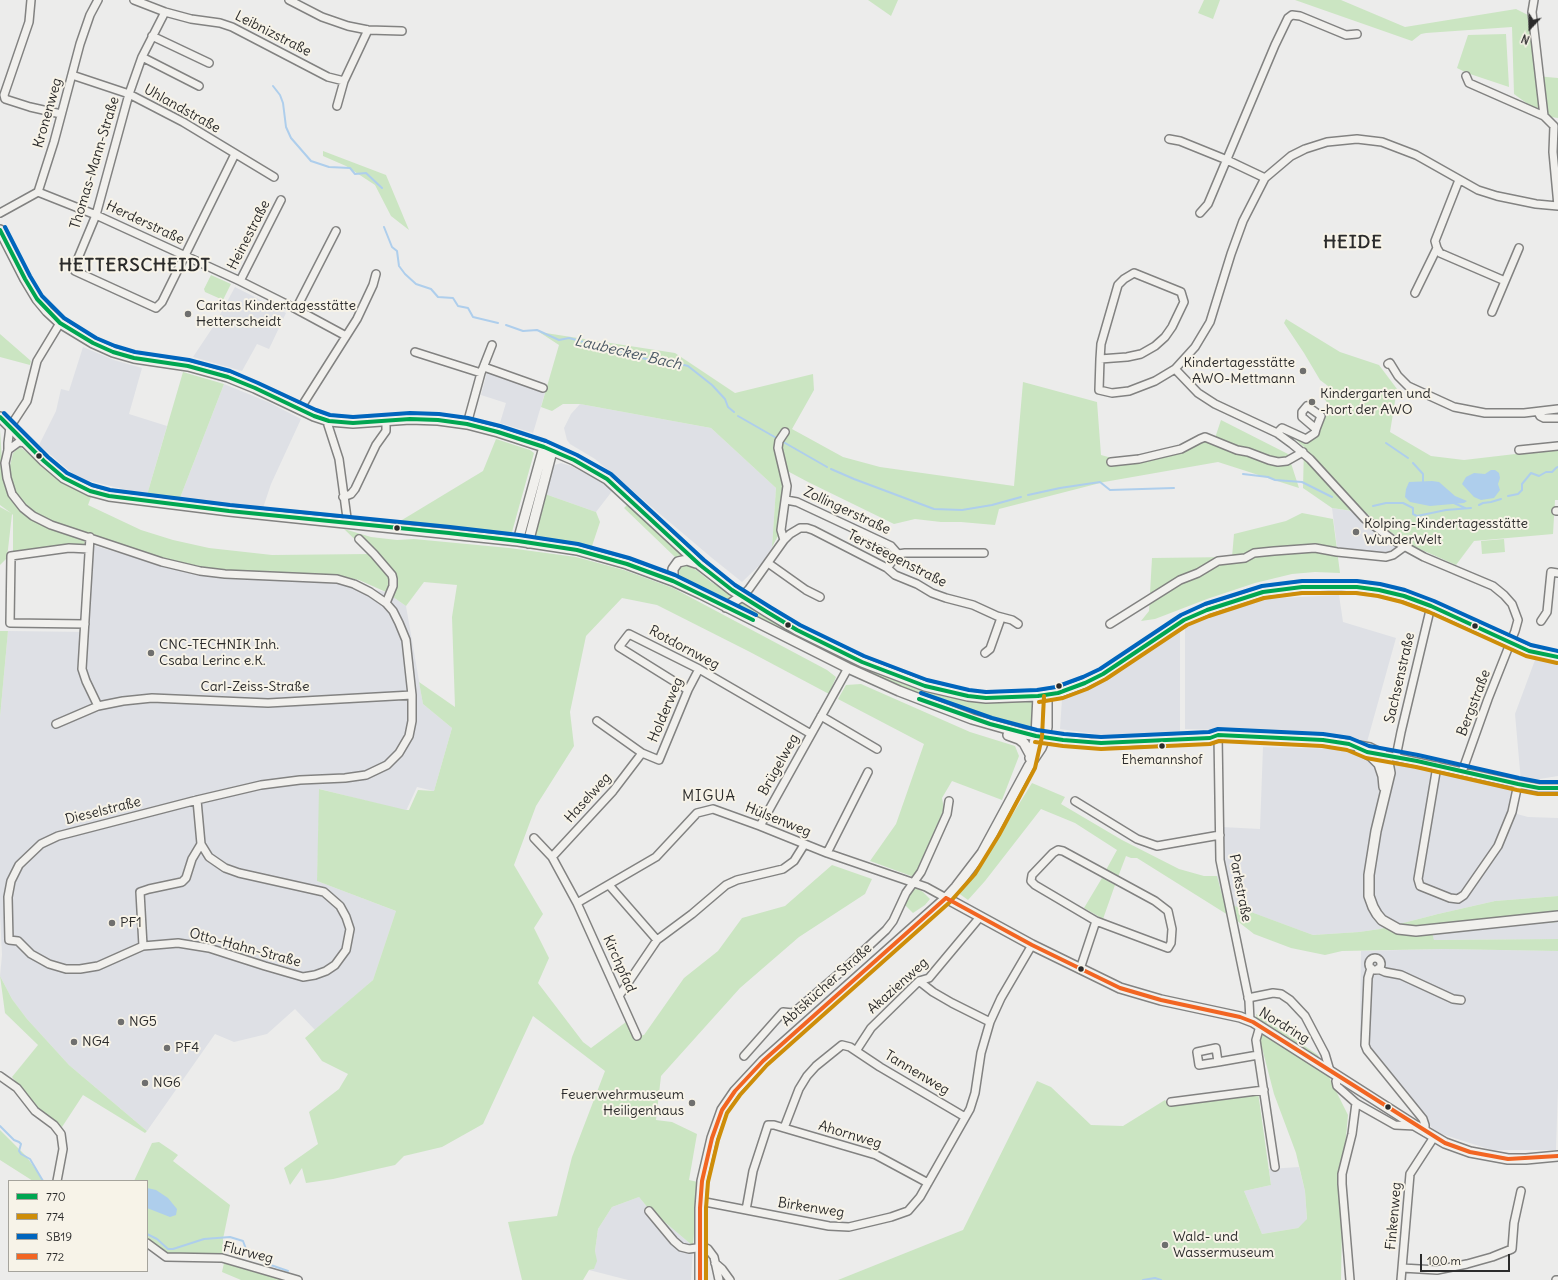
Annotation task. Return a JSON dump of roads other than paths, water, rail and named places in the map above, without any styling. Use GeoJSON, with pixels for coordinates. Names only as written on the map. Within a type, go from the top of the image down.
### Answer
{"type":"FeatureCollection","features":[{"type":"Feature","properties":{"kind":"street"},"geometry":{"type":"LineString","coordinates":[[31,0],[29,22],[4,95],[5,99],[62,114]]}},
{"type":"Feature","properties":{"kind":"street","name":"Kronenweg"},"geometry":{"type":"LineString","coordinates":[[38,192],[90,15],[98,0]]}},
{"type":"Feature","properties":{"kind":"street"},"geometry":{"type":"LineString","coordinates":[[134,0],[164,12]]}},
{"type":"Feature","properties":{"kind":"street"},"geometry":{"type":"LineString","coordinates":[[289,0],[322,17],[368,30],[402,31]]}},
{"type":"Feature","properties":{"kind":"street"},"geometry":{"type":"LineString","coordinates":[[1534,0],[1532,12],[1544,116]]}},
{"type":"Feature","properties":{"kind":"street","name":"Thomas-Mann-Straße"},"geometry":{"type":"LineString","coordinates":[[164,12],[142,57],[129,94],[96,215],[76,263],[75,271],[156,308],[162,302],[184,256]]}},
{"type":"Feature","properties":{"kind":"street","name":"Leibnizstraße"},"geometry":{"type":"LineString","coordinates":[[164,12],[191,19],[220,23],[328,77],[344,81]]}},
{"type":"Feature","properties":{"kind":"street"},"geometry":{"type":"LineString","coordinates":[[1200,212],[1208,204],[1275,45],[1288,18],[1292,15],[1300,16],[1346,35],[1357,34]]}},
{"type":"Feature","properties":{"kind":"street"},"geometry":{"type":"LineString","coordinates":[[337,106],[344,81],[368,30]]}},
{"type":"Feature","properties":{"kind":"street"},"geometry":{"type":"LineString","coordinates":[[152,36],[209,63]]}},
{"type":"Feature","properties":{"kind":"street"},"geometry":{"type":"LineString","coordinates":[[142,57],[199,86]]}},
{"type":"Feature","properties":{"kind":"street","name":"Uhlandstraße"},"geometry":{"type":"LineString","coordinates":[[72,75],[129,94],[183,122],[274,177]]}},
{"type":"Feature","properties":{"kind":"street"},"geometry":{"type":"LineString","coordinates":[[1100,359],[1134,356],[1141,354],[1155,346],[1165,337],[1172,327],[1184,302],[1181,292],[1134,273],[1118,285],[1101,344],[1100,359],[1099,390],[1112,393],[1129,391],[1155,381],[1175,370],[1195,347],[1210,322],[1243,221],[1265,178],[1291,156],[1305,149],[1327,142],[1368,139],[1396,146],[1416,155],[1478,190],[1497,196],[1536,204],[1558,206],[1553,152],[1554,126],[1544,116],[1467,79]]}},
{"type":"Feature","properties":{"kind":"street"},"geometry":{"type":"LineString","coordinates":[[1169,139],[1180,141],[1227,160],[1265,178]]}},
{"type":"Feature","properties":{"kind":"street"},"geometry":{"type":"LineString","coordinates":[[184,256],[235,154]]}},
{"type":"Feature","properties":{"kind":"street"},"geometry":{"type":"LineString","coordinates":[[1459,180],[1435,241],[1437,248],[1440,253],[1505,281]]}},
{"type":"Feature","properties":{"kind":"street"},"geometry":{"type":"LineString","coordinates":[[0,213],[38,192]]}},
{"type":"Feature","properties":{"kind":"street","name":"Herderstraße"},"geometry":{"type":"LineString","coordinates":[[38,192],[96,215],[240,282],[296,309],[346,336]]}},
{"type":"Feature","properties":{"kind":"street","name":"Heinestraße"},"geometry":{"type":"LineString","coordinates":[[240,282],[282,200]]}},
{"type":"Feature","properties":{"kind":"street"},"geometry":{"type":"LineString","coordinates":[[0,230],[37,299],[60,323],[93,343],[113,352],[134,358],[188,366],[208,371],[255,388],[314,416],[329,420],[353,423],[410,419],[438,420],[467,424],[498,432],[548,449],[574,460],[607,479],[700,565],[742,596],[797,630],[824,644],[862,662],[925,686],[968,696],[1013,698],[1042,696],[1061,692],[1103,674],[1184,620],[1207,610],[1264,592],[1302,587],[1358,587],[1404,596],[1431,606],[1529,651],[1558,657]]}},
{"type":"Feature","properties":{"kind":"street"},"geometry":{"type":"LineString","coordinates":[[296,309],[336,231]]}},
{"type":"Feature","properties":{"kind":"street"},"geometry":{"type":"LineString","coordinates":[[1415,293],[1437,248]]}},
{"type":"Feature","properties":{"kind":"street"},"geometry":{"type":"LineString","coordinates":[[1492,312],[1519,248]]}},
{"type":"Feature","properties":{"kind":"street"},"geometry":{"type":"LineString","coordinates":[[300,409],[357,319],[373,285],[376,274]]}},
{"type":"Feature","properties":{"kind":"street"},"geometry":{"type":"LineString","coordinates":[[10,427],[27,401],[37,361],[60,323]]}},
{"type":"Feature","properties":{"kind":"street"},"geometry":{"type":"LineString","coordinates":[[467,424],[492,345]]}},
{"type":"Feature","properties":{"kind":"street"},"geometry":{"type":"LineString","coordinates":[[415,352],[543,388]]}},
{"type":"Feature","properties":{"kind":"street"},"geometry":{"type":"LineString","coordinates":[[1388,364],[1390,363],[1398,376],[1408,386],[1454,407],[1485,413],[1538,412],[1558,409]]}},
{"type":"Feature","properties":{"kind":"street","name":"Bergstraße"},"geometry":{"type":"LineString","coordinates":[[1175,370],[1198,393],[1215,404],[1277,434],[1303,452],[1365,519],[1404,547],[1439,564],[1493,586],[1504,595],[1514,608],[1518,620],[1511,643],[1488,699],[1462,772]]}},
{"type":"Feature","properties":{"kind":"street"},"geometry":{"type":"LineString","coordinates":[[1538,412],[1540,416],[1544,418],[1558,418]]}},
{"type":"Feature","properties":{"kind":"street"},"geometry":{"type":"LineString","coordinates":[[0,417],[64,478],[90,491],[109,496],[229,511],[518,541],[577,550],[628,564],[674,581],[848,668],[935,705],[990,724],[1036,736],[1100,743],[1203,738],[1218,735],[1252,738],[1308,739],[1370,748],[1382,754],[1388,762],[1390,773],[1372,854],[1369,875],[1369,896],[1373,907],[1382,920],[1398,929],[1416,931],[1558,916]]}},
{"type":"Feature","properties":{"kind":"street"},"geometry":{"type":"LineString","coordinates":[[329,420],[328,425],[339,459],[347,518]]}},
{"type":"Feature","properties":{"kind":"street"},"geometry":{"type":"LineString","coordinates":[[344,497],[351,494],[355,489],[376,445],[386,431],[386,421]]}},
{"type":"Feature","properties":{"kind":"street","name":"Dieselstraße"},"geometry":{"type":"LineString","coordinates":[[10,427],[6,471],[8,485],[12,494],[23,508],[43,522],[162,562],[200,571],[226,574],[337,579],[354,584],[370,592],[386,603],[400,623],[406,640],[412,695],[412,721],[408,736],[399,753],[387,765],[366,775],[345,778],[300,780],[261,785],[58,836],[41,844],[19,865],[11,881],[8,897],[9,940],[18,941],[31,954],[49,964],[66,969],[92,967],[143,946]]}},
{"type":"Feature","properties":{"kind":"street"},"geometry":{"type":"LineString","coordinates":[[1277,434],[1282,428],[1306,439],[1314,433],[1316,429]]}},
{"type":"Feature","properties":{"kind":"street"},"geometry":{"type":"LineString","coordinates":[[783,434],[778,445],[778,453],[787,481],[786,500],[781,530],[784,540]]}},
{"type":"Feature","properties":{"kind":"street"},"geometry":{"type":"LineString","coordinates":[[1111,462],[1139,459],[1164,454],[1181,449],[1205,437],[1237,450],[1278,462],[1287,461],[1303,452]]}},
{"type":"Feature","properties":{"kind":"street"},"geometry":{"type":"LineString","coordinates":[[7,453],[19,442],[26,443]]}},
{"type":"Feature","properties":{"kind":"street"},"geometry":{"type":"LineString","coordinates":[[1518,450],[1558,446]]}},
{"type":"Feature","properties":{"kind":"street"},"geometry":{"type":"LineString","coordinates":[[518,541],[548,449]]}},
{"type":"Feature","properties":{"kind":"street"},"geometry":{"type":"LineString","coordinates":[[528,543],[548,449]]}},
{"type":"Feature","properties":{"kind":"street","name":"Zollingerstraße"},"geometry":{"type":"LineString","coordinates":[[786,500],[797,502],[891,546],[898,554],[887,568]]}},
{"type":"Feature","properties":{"kind":"street","name":"Tersteegenstraße"},"geometry":{"type":"LineString","coordinates":[[742,596],[749,589],[784,540],[794,531],[800,528],[807,528],[887,568],[894,575],[946,598],[973,605],[1001,618],[1012,620],[1018,624]]}},
{"type":"Feature","properties":{"kind":"street"},"geometry":{"type":"LineString","coordinates":[[90,537],[82,669],[98,706]]}},
{"type":"Feature","properties":{"kind":"street"},"geometry":{"type":"LineString","coordinates":[[359,539],[392,575],[393,586],[386,603]]}},
{"type":"Feature","properties":{"kind":"street"},"geometry":{"type":"LineString","coordinates":[[1110,624],[1180,580],[1198,573],[1218,561],[1244,558],[1260,552],[1314,548],[1386,557],[1393,555],[1404,547]]}},
{"type":"Feature","properties":{"kind":"street"},"geometry":{"type":"LineString","coordinates":[[85,624],[10,623],[11,556],[69,548],[89,549]]}},
{"type":"Feature","properties":{"kind":"street"},"geometry":{"type":"LineString","coordinates":[[898,554],[984,553]]}},
{"type":"Feature","properties":{"kind":"street"},"geometry":{"type":"LineString","coordinates":[[674,581],[673,569],[678,562],[687,560],[700,565]]}},
{"type":"Feature","properties":{"kind":"street"},"geometry":{"type":"LineString","coordinates":[[768,563],[806,590],[820,597]]}},
{"type":"Feature","properties":{"kind":"street"},"geometry":{"type":"LineString","coordinates":[[1542,621],[1547,612],[1555,572]]}},
{"type":"Feature","properties":{"kind":"street"},"geometry":{"type":"LineString","coordinates":[[726,607],[742,596]]}},
{"type":"Feature","properties":{"kind":"street","name":"Sachsenstraße"},"geometry":{"type":"LineString","coordinates":[[1396,757],[1431,606]]}},
{"type":"Feature","properties":{"kind":"street"},"geometry":{"type":"LineString","coordinates":[[985,652],[990,649],[1001,618]]}},
{"type":"Feature","properties":{"kind":"street","name":"Rotdornweg"},"geometry":{"type":"LineString","coordinates":[[688,690],[619,647],[629,634],[699,669],[811,734]]}},
{"type":"Feature","properties":{"kind":"street","name":"Brügelweg"},"geometry":{"type":"LineString","coordinates":[[760,826],[848,668]]}},
{"type":"Feature","properties":{"kind":"street","name":"Holderweg"},"geometry":{"type":"LineString","coordinates":[[597,721],[642,753],[659,760],[688,690],[699,669]]}},
{"type":"Feature","properties":{"kind":"street","name":"Carl-Zeiss-Straße"},"geometry":{"type":"LineString","coordinates":[[56,724],[98,706],[123,701],[152,698],[268,703],[412,695]]}},
{"type":"Feature","properties":{"kind":"street"},"geometry":{"type":"LineString","coordinates":[[1042,696],[1047,727],[1045,738]]}},
{"type":"Feature","properties":{"kind":"street","name":"Abtskücher Straße"},"geometry":{"type":"LineString","coordinates":[[1028,766],[1036,736],[1042,696]]}},
{"type":"Feature","properties":{"kind":"street"},"geometry":{"type":"LineString","coordinates":[[935,705],[944,713],[960,720],[1019,739],[1024,743],[1030,756]]}},
{"type":"Feature","properties":{"kind":"street"},"geometry":{"type":"LineString","coordinates":[[821,716],[877,749]]}},
{"type":"Feature","properties":{"kind":"street","name":"Parkstraße"},"geometry":{"type":"LineString","coordinates":[[1218,735],[1220,860],[1248,998],[1251,1018],[1250,1021]]}},
{"type":"Feature","properties":{"kind":"street","name":"Abtskücher Straße"},"geometry":{"type":"LineString","coordinates":[[700,1280],[700,1201],[704,1168],[712,1138],[722,1110],[735,1091],[763,1061],[946,898],[956,887],[982,853],[1028,766],[1041,748],[1045,738]]}},
{"type":"Feature","properties":{"kind":"street"},"geometry":{"type":"LineString","coordinates":[[1349,744],[1367,752],[1375,758],[1379,764],[1383,776],[1384,796]]}},
{"type":"Feature","properties":{"kind":"street"},"geometry":{"type":"LineString","coordinates":[[1367,752],[1538,788],[1558,788]]}},
{"type":"Feature","properties":{"kind":"street","name":"Haselweg"},"geometry":{"type":"LineString","coordinates":[[552,857],[613,791],[642,753]]}},
{"type":"Feature","properties":{"kind":"street"},"geometry":{"type":"LineString","coordinates":[[1437,766],[1418,879],[1420,886],[1450,898],[1458,899],[1464,895],[1498,846],[1512,812],[1518,784]]}},
{"type":"Feature","properties":{"kind":"street"},"geometry":{"type":"LineString","coordinates":[[827,853],[868,772]]}},
{"type":"Feature","properties":{"kind":"street"},"geometry":{"type":"LineString","coordinates":[[143,946],[140,892],[182,882],[186,878],[192,859],[201,844],[197,800]]}},
{"type":"Feature","properties":{"kind":"street"},"geometry":{"type":"LineString","coordinates":[[744,1056],[782,1012],[793,1012],[842,972],[886,930],[893,921],[906,893],[921,872],[947,814],[949,801]]}},
{"type":"Feature","properties":{"kind":"street"},"geometry":{"type":"LineString","coordinates":[[1075,801],[1137,839],[1157,846],[1220,835]]}},
{"type":"Feature","properties":{"kind":"street","name":"Hülsenweg"},"geometry":{"type":"LineString","coordinates":[[577,903],[656,857],[697,813],[713,809],[760,826],[804,845],[931,889],[946,898]]}},
{"type":"Feature","properties":{"kind":"street"},"geometry":{"type":"LineString","coordinates":[[534,838],[552,857],[577,903]]}},
{"type":"Feature","properties":{"kind":"street","name":"Otto-Hahn-Straße"},"geometry":{"type":"LineString","coordinates":[[143,946],[178,943],[209,948],[304,977],[326,971],[335,965],[341,958],[348,941],[350,929],[340,906],[333,898],[324,892],[239,873],[225,868],[209,857],[201,844]]}},
{"type":"Feature","properties":{"kind":"street"},"geometry":{"type":"LineString","coordinates":[[619,996],[657,940],[692,914],[726,885],[736,880],[784,869],[794,862],[804,845]]}},
{"type":"Feature","properties":{"kind":"street"},"geometry":{"type":"LineString","coordinates":[[1058,850],[1063,851],[1155,902],[1168,911],[1172,929],[1171,943],[1168,948],[1096,921],[1035,885],[1031,881],[1032,875],[1053,853],[1058,850]]}},
{"type":"Feature","properties":{"kind":"street"},"geometry":{"type":"LineString","coordinates":[[609,885],[657,940]]}},
{"type":"Feature","properties":{"kind":"street","name":"Nordring"},"geometry":{"type":"LineString","coordinates":[[946,898],[1032,945],[1120,988],[1250,1021],[1339,1076],[1425,1132],[1459,1148],[1487,1156],[1508,1159],[1558,1156]]}},
{"type":"Feature","properties":{"kind":"street","name":"Kirchpfad"},"geometry":{"type":"LineString","coordinates":[[577,903],[637,1036]]}},
{"type":"Feature","properties":{"kind":"street","name":"Akazienweg"},"geometry":{"type":"LineString","coordinates":[[856,1051],[871,1028],[919,982],[929,978],[980,917]]}},
{"type":"Feature","properties":{"kind":"street"},"geometry":{"type":"LineString","coordinates":[[1080,969],[1096,921]]}},
{"type":"Feature","properties":{"kind":"street","name":"Birkenweg"},"geometry":{"type":"LineString","coordinates":[[700,1201],[829,1226],[850,1227],[908,1211],[914,1205],[928,1183],[970,1109],[975,1093],[981,1053],[990,1022],[1001,998],[1032,945]]}},
{"type":"Feature","properties":{"kind":"street"},"geometry":{"type":"LineString","coordinates":[[1425,1132],[1423,1119],[1367,1050],[1365,1045],[1368,978],[1374,968],[1384,972],[1401,975],[1453,999],[1461,1000]]}},
{"type":"Feature","properties":{"kind":"street"},"geometry":{"type":"LineString","coordinates":[[919,982],[972,1015],[990,1022]]}},
{"type":"Feature","properties":{"kind":"street"},"geometry":{"type":"LineString","coordinates":[[1248,998],[1273,993],[1281,994],[1290,1000],[1305,1016],[1325,1054],[1330,1071]]}},
{"type":"Feature","properties":{"kind":"street"},"geometry":{"type":"LineString","coordinates":[[1260,1026],[1256,1040],[1275,1167]]}},
{"type":"Feature","properties":{"kind":"street"},"geometry":{"type":"LineString","coordinates":[[746,1210],[753,1171],[768,1126],[774,1125],[784,1128],[799,1089],[807,1076],[816,1066],[846,1046],[856,1051]]}},
{"type":"Feature","properties":{"kind":"street","name":"Tannenweg"},"geometry":{"type":"LineString","coordinates":[[856,1051],[880,1067],[965,1117]]}},
{"type":"Feature","properties":{"kind":"street"},"geometry":{"type":"LineString","coordinates":[[1218,1062],[1258,1055]]}},
{"type":"Feature","properties":{"kind":"street"},"geometry":{"type":"LineString","coordinates":[[0,1076],[17,1088],[35,1111],[54,1125],[61,1134],[63,1149],[57,1180]]}},
{"type":"Feature","properties":{"kind":"street"},"geometry":{"type":"LineString","coordinates":[[1339,1076],[1336,1081],[1337,1086],[1356,1103],[1396,1125],[1416,1126]]}},
{"type":"Feature","properties":{"kind":"street"},"geometry":{"type":"LineString","coordinates":[[1171,1102],[1264,1090]]}},
{"type":"Feature","properties":{"kind":"street"},"geometry":{"type":"LineString","coordinates":[[1350,1280],[1342,1174],[1352,1134],[1356,1103]]}},
{"type":"Feature","properties":{"kind":"street","name":"Ahornweg"},"geometry":{"type":"LineString","coordinates":[[784,1128],[876,1155],[928,1183]]}},
{"type":"Feature","properties":{"kind":"street","name":"Finkenweg"},"geometry":{"type":"LineString","coordinates":[[1401,1280],[1410,1174],[1434,1137]]}},
{"type":"Feature","properties":{"kind":"street"},"geometry":{"type":"LineString","coordinates":[[1402,1268],[1437,1270],[1473,1262],[1512,1249],[1514,1223],[1522,1191]]}},
{"type":"Feature","properties":{"kind":"street"},"geometry":{"type":"LineString","coordinates":[[649,1211],[674,1241],[681,1247],[689,1249],[704,1247],[708,1249],[711,1252],[715,1263],[719,1280]]}},
{"type":"Feature","properties":{"kind":"street","name":"Flurweg"},"geometry":{"type":"LineString","coordinates":[[148,1244],[166,1257],[222,1258],[298,1280]]}},
{"type":"Feature","properties":{"kind":"street"},"geometry":{"type":"LineString","coordinates":[[715,1263],[722,1269],[730,1280]]}},
{"type":"Feature","properties":{"kind":"water"},"geometry":{"type":"Polygon","coordinates":[[[1491,470],[1495,470],[1499,473],[1500,478],[1498,484],[1500,490],[1494,498],[1481,500],[1474,497],[1462,484],[1466,477],[1474,473],[1485,474],[1491,470]]]}},
{"type":"Feature","properties":{"kind":"water"},"geometry":{"type":"Polygon","coordinates":[[[1409,482],[1439,482],[1455,496],[1467,501],[1464,503],[1430,506],[1410,502],[1405,497],[1409,482]]]}},
{"type":"Feature","properties":{"kind":"water"},"geometry":{"type":"Polygon","coordinates":[[[148,1188],[156,1190],[168,1198],[177,1209],[176,1215],[170,1217],[148,1208],[148,1188]]]}},
{"type":"Feature","properties":{"kind":"waterway","name":"Laubecker Bach"},"geometry":{"type":"LineString","coordinates":[[273,86],[280,95],[283,103],[286,127],[291,138],[311,161],[329,167],[350,168],[355,174],[366,173],[382,188]]}},
{"type":"Feature","properties":{"kind":"waterway","name":"Laubecker Bach"},"geometry":{"type":"LineString","coordinates":[[384,227],[392,247],[397,251],[399,266],[416,284],[431,289],[438,297],[453,298],[458,306],[468,308],[473,317],[498,323]]}},
{"type":"Feature","properties":{"kind":"waterway","name":"Laubecker Bach"},"geometry":{"type":"LineString","coordinates":[[506,325],[523,331],[537,330],[559,340],[569,338],[646,359],[660,359],[688,366],[712,385],[725,399],[728,407],[734,412]]}},
{"type":"Feature","properties":{"kind":"waterway","name":"Laubecker Bach"},"geometry":{"type":"LineString","coordinates":[[738,416],[827,467]]}},
{"type":"Feature","properties":{"kind":"waterway"},"geometry":{"type":"LineString","coordinates":[[1386,443],[1408,458]]}},
{"type":"Feature","properties":{"kind":"waterway"},"geometry":{"type":"LineString","coordinates":[[1413,463],[1423,474],[1423,484]]}},
{"type":"Feature","properties":{"kind":"waterway","name":"Laubecker Bach"},"geometry":{"type":"LineString","coordinates":[[1508,496],[1518,494],[1522,490],[1522,484],[1531,473],[1539,476],[1546,472],[1552,472],[1558,467]]}},
{"type":"Feature","properties":{"kind":"waterway","name":"Laubecker Bach"},"geometry":{"type":"LineString","coordinates":[[831,469],[934,509],[962,510],[992,505],[1021,497]]}},
{"type":"Feature","properties":{"kind":"waterway","name":"Laubecker Bach"},"geometry":{"type":"LineString","coordinates":[[1243,474],[1268,477],[1275,480],[1302,482],[1332,497]]}},
{"type":"Feature","properties":{"kind":"waterway","name":"Laubecker Bach"},"geometry":{"type":"LineString","coordinates":[[1028,495],[1060,488],[1100,482],[1110,490],[1174,488]]}},
{"type":"Feature","properties":{"kind":"waterway","name":"Laubecker Bach"},"geometry":{"type":"LineString","coordinates":[[1479,505],[1501,499]]}},
{"type":"Feature","properties":{"kind":"waterway","name":"Laubecker Bach"},"geometry":{"type":"LineString","coordinates":[[1373,506],[1386,503],[1403,503],[1413,508],[1413,514],[1417,516],[1446,510],[1471,508]]}},
{"type":"Feature","properties":{"kind":"waterway","name":"Laubecker Bach"},"geometry":{"type":"LineString","coordinates":[[1454,503],[1465,508]]}},
{"type":"Feature","properties":{"kind":"waterway"},"geometry":{"type":"LineString","coordinates":[[0,1126],[14,1140],[21,1144],[19,1151],[21,1154],[30,1159],[42,1180]]}},
{"type":"Feature","properties":{"kind":"waterway"},"geometry":{"type":"LineString","coordinates":[[148,1234],[157,1239],[168,1249],[173,1249],[204,1239],[230,1237],[243,1241],[246,1249],[265,1263],[288,1271]]}},
{"type":"Feature","properties":{"kind":"waterway"},"geometry":{"type":"LineString","coordinates":[[1143,1280],[1155,1278],[1161,1280]]}},
{"type":"Feature","properties":{"kind":"place","name":"Caritas Kindertagesstätte Hetterscheidt"},"geometry":{"type":"Point","coordinates":[188,314]}},
{"type":"Feature","properties":{"kind":"place","name":"Kindertagesstätte AWO-Mettmann"},"geometry":{"type":"Point","coordinates":[1303,371]}},
{"type":"Feature","properties":{"kind":"place","name":"Kindergarten und -hort der AWO"},"geometry":{"type":"Point","coordinates":[1312,402]}},
{"type":"Feature","properties":{"kind":"place","name":"Kolping-Kindertagesstätte WunderWelt"},"geometry":{"type":"Point","coordinates":[1356,532]}},
{"type":"Feature","properties":{"kind":"place","name":"CNC-TECHNIK Inh. Csaba Lerinc e.K."},"geometry":{"type":"Point","coordinates":[151,653]}},
{"type":"Feature","properties":{"kind":"place","name":"Ehemannshof"},"geometry":{"type":"Point","coordinates":[1162,746]}},
{"type":"Feature","properties":{"kind":"place","name":"PF1"},"geometry":{"type":"Point","coordinates":[112,923]}},
{"type":"Feature","properties":{"kind":"place","name":"NG5"},"geometry":{"type":"Point","coordinates":[121,1022]}},
{"type":"Feature","properties":{"kind":"place","name":"NG4"},"geometry":{"type":"Point","coordinates":[74,1042]}},
{"type":"Feature","properties":{"kind":"place","name":"PF4"},"geometry":{"type":"Point","coordinates":[167,1048]}},
{"type":"Feature","properties":{"kind":"place","name":"NG6"},"geometry":{"type":"Point","coordinates":[145,1083]}},
{"type":"Feature","properties":{"kind":"place","name":"Feuerwehrmuseum Heiligenhaus"},"geometry":{"type":"Point","coordinates":[692,1103]}},
{"type":"Feature","properties":{"kind":"place","name":"Wald- und Wassermuseum"},"geometry":{"type":"Point","coordinates":[1165,1245]}},
{"type":"Feature","properties":{"kind":"district","name":"HEIDE"},"geometry":{"type":"Point","coordinates":[1353,243]}},
{"type":"Feature","properties":{"kind":"district","name":"HETTERSCHEIDT"},"geometry":{"type":"Point","coordinates":[135,266]}},
{"type":"Feature","properties":{"kind":"district","name":"MIGUA"},"geometry":{"type":"Point","coordinates":[709,797]}}]}
